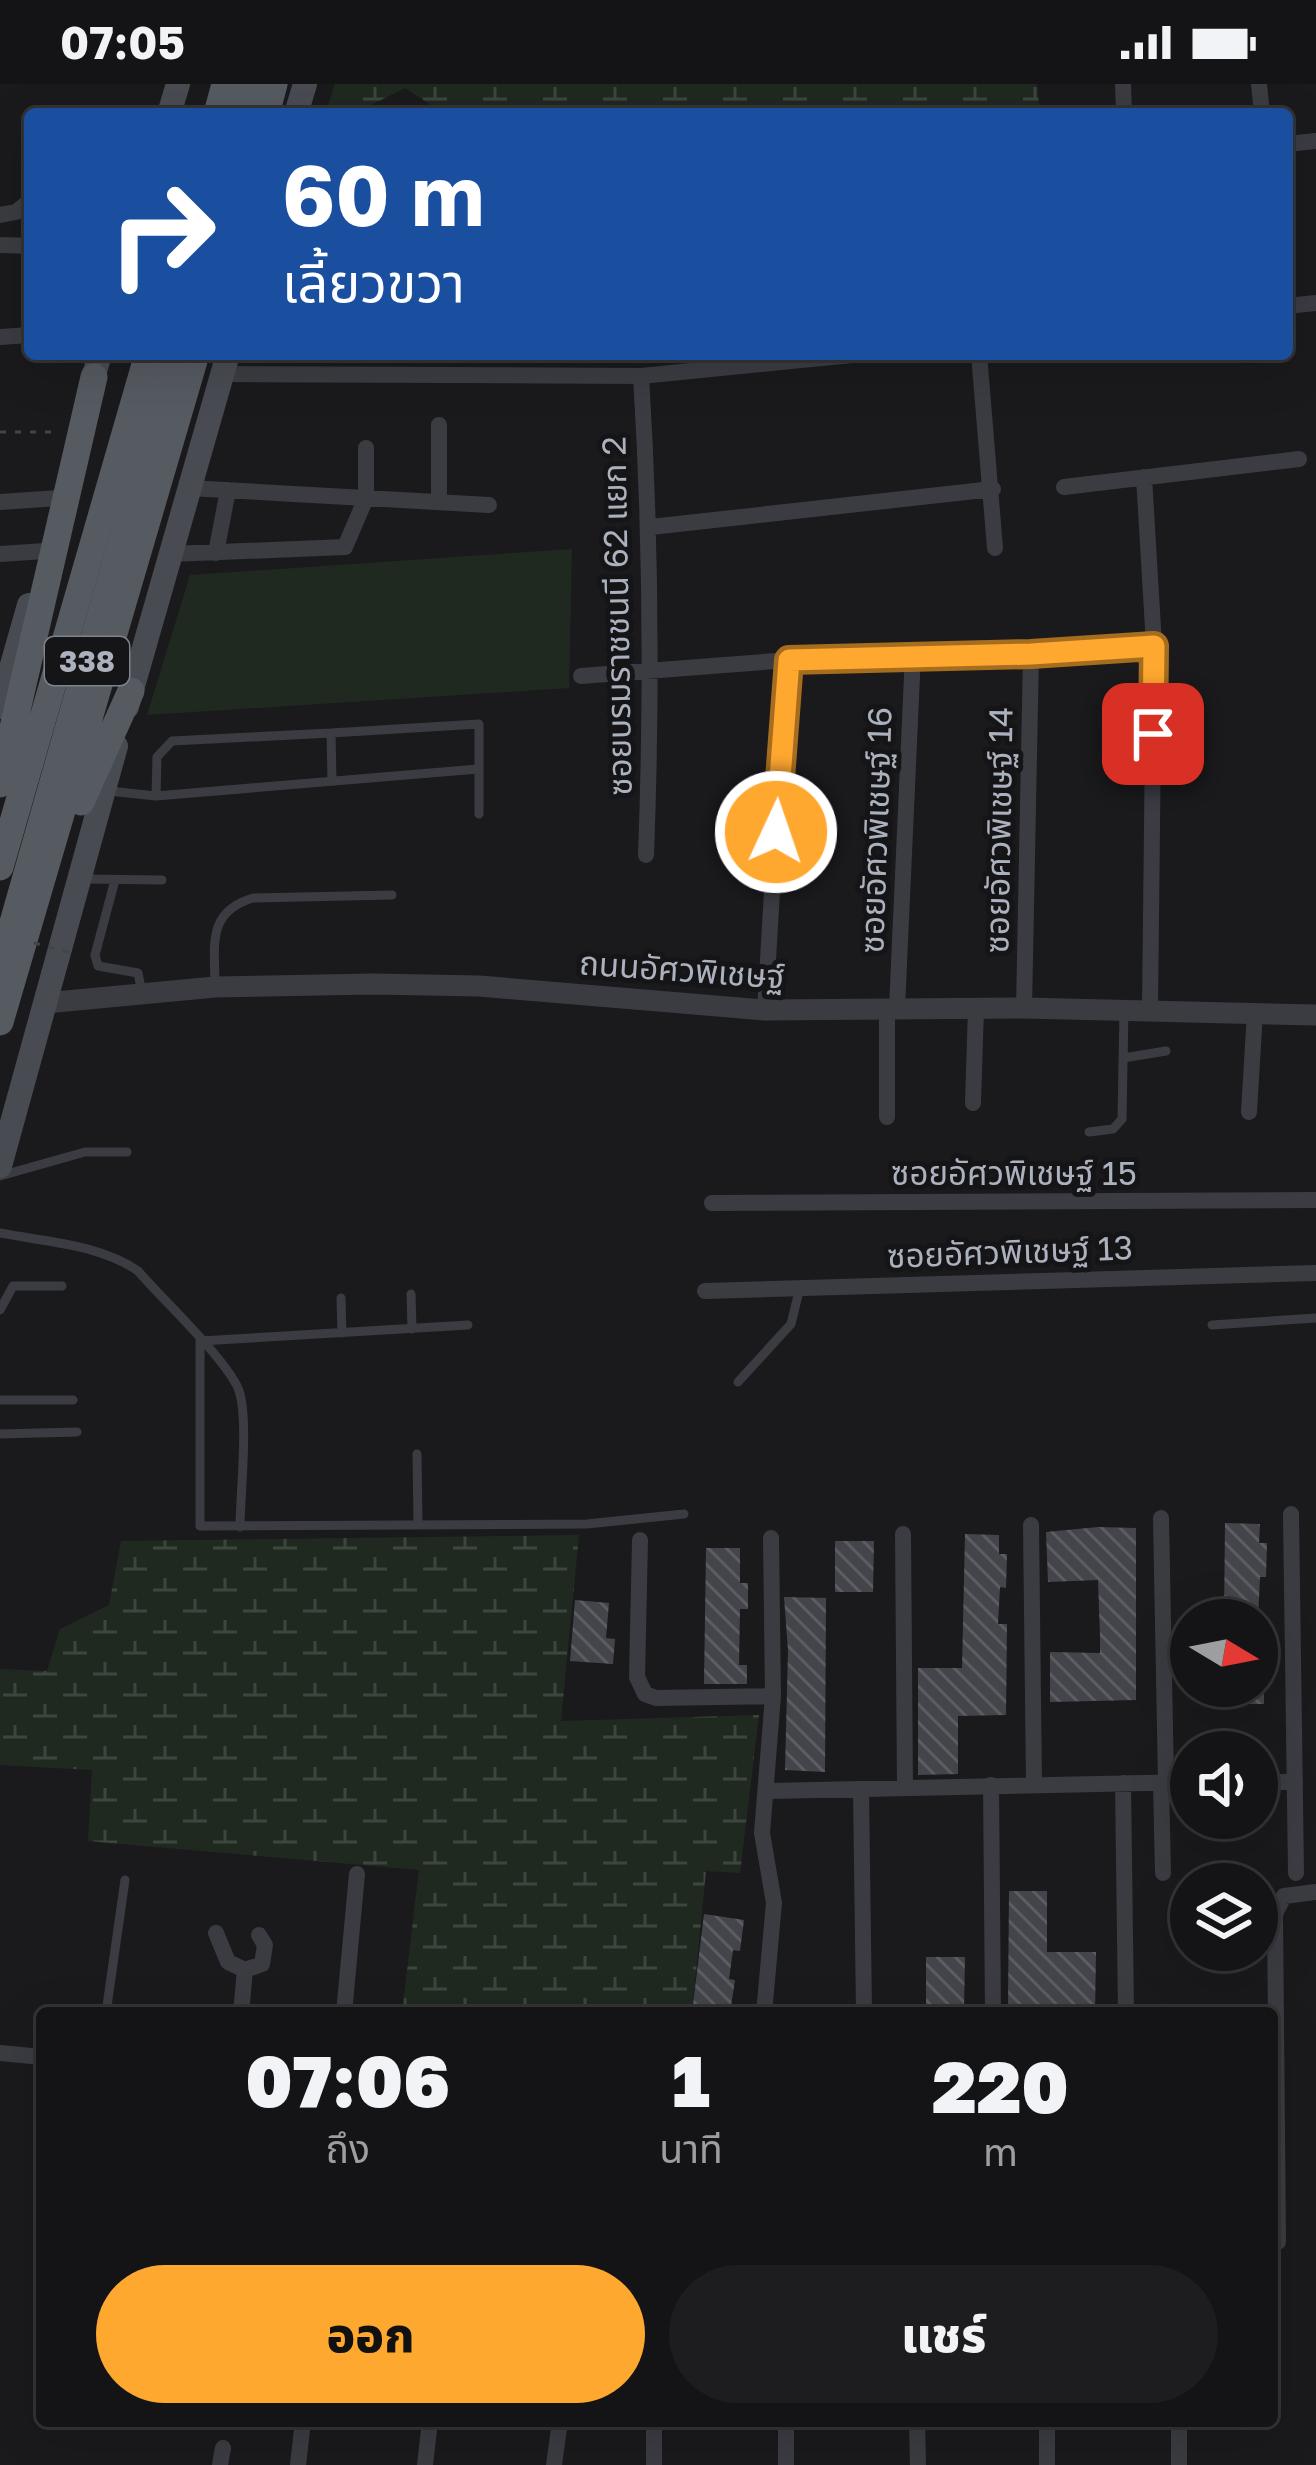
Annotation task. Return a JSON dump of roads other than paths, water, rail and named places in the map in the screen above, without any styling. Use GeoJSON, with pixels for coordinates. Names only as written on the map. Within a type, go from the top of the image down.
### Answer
{"type":"FeatureCollection","features":[{"type":"Feature","properties":{"kind":"main road","name":"338"},"geometry":{"type":"LineString","coordinates":[[0,832],[136,360]]}},
{"type":"Feature","properties":{"kind":"main road","name":"338"},"geometry":{"type":"LineString","coordinates":[[0,868],[146,360]]}},
{"type":"Feature","properties":{"kind":"main road","name":"338"},"geometry":{"type":"LineString","coordinates":[[0,968],[173,360]]}},
{"type":"Feature","properties":{"kind":"main road","name":"338"},"geometry":{"type":"LineString","coordinates":[[0,1022],[194,360]]}},
{"type":"Feature","properties":{"kind":"main road","name":"338"},"geometry":{"type":"LineString","coordinates":[[0,1166],[225,364]]}},
{"type":"Feature","properties":{"kind":"main road","name":"338"},"geometry":{"type":"LineString","coordinates":[[0,707],[97,366]]}},
{"type":"Feature","properties":{"kind":"main road"},"geometry":{"type":"LineString","coordinates":[[0,784],[97,366]]}},
{"type":"Feature","properties":{"kind":"main road"},"geometry":{"type":"LineString","coordinates":[[40,892],[131,691]]}},
{"type":"Feature","properties":{"kind":"street"},"geometry":{"type":"LineString","coordinates":[[225,364],[641,376],[802,360]]}},
{"type":"Feature","properties":{"kind":"street"},"geometry":{"type":"LineString","coordinates":[[981,360],[995,548]]}},
{"type":"Feature","properties":{"kind":"street","name":"ซอยบรมราชชนนี 62 แยก 2"},"geometry":{"type":"LineString","coordinates":[[641,376],[651,527],[646,855]]}},
{"type":"Feature","properties":{"kind":"street"},"geometry":{"type":"LineString","coordinates":[[439,425],[439,502]]}},
{"type":"Feature","properties":{"kind":"street"},"geometry":{"type":"LineString","coordinates":[[170,554],[345,547],[366,498],[366,448]]}},
{"type":"Feature","properties":{"kind":"street"},"geometry":{"type":"LineString","coordinates":[[1064,487],[1299,459]]}},
{"type":"Feature","properties":{"kind":"street"},"geometry":{"type":"LineString","coordinates":[[1144,478],[1154,646],[1150,1009]]}},
{"type":"Feature","properties":{"kind":"street"},"geometry":{"type":"LineString","coordinates":[[189,488],[489,505]]}},
{"type":"Feature","properties":{"kind":"street"},"geometry":{"type":"LineString","coordinates":[[651,527],[992,489]]}},
{"type":"Feature","properties":{"kind":"street"},"geometry":{"type":"LineString","coordinates":[[216,553],[228,490]]}},
{"type":"Feature","properties":{"kind":"street"},"geometry":{"type":"LineString","coordinates":[[0,502],[59,498]]}},
{"type":"Feature","properties":{"kind":"street"},"geometry":{"type":"LineString","coordinates":[[0,554],[45,550]]}},
{"type":"Feature","properties":{"kind":"street"},"geometry":{"type":"LineString","coordinates":[[580,676],[789,660],[1154,646]]}},
{"type":"Feature","properties":{"kind":"street","name":"ซอยอัศวพิเชษฐ์ 16"},"geometry":{"type":"LineString","coordinates":[[887,1118],[913,654]]}},
{"type":"Feature","properties":{"kind":"street","name":"ซอยอัศวพิเชษฐ์ 14"},"geometry":{"type":"LineString","coordinates":[[1024,1007],[1031,654]]}},
{"type":"Feature","properties":{"kind":"street"},"geometry":{"type":"LineString","coordinates":[[765,1010],[789,660]]}},
{"type":"Feature","properties":{"kind":"street","name":"ถนนอัศวพิเชษฐ์"},"geometry":{"type":"LineString","coordinates":[[45,1003],[215,987],[479,986],[765,1010],[1024,1007],[1316,1015]]}},
{"type":"Feature","properties":{"kind":"street"},"geometry":{"type":"LineString","coordinates":[[973,1103],[976,1008]]}},
{"type":"Feature","properties":{"kind":"street"},"geometry":{"type":"LineString","coordinates":[[1249,1112],[1255,1012]]}},
{"type":"Feature","properties":{"kind":"street","name":"ซอยอัศวพิเชษฐ์ 15"},"geometry":{"type":"LineString","coordinates":[[712,1203],[1316,1200]]}},
{"type":"Feature","properties":{"kind":"street","name":"ซอยอัศวพิเชษฐ์ 13"},"geometry":{"type":"LineString","coordinates":[[705,1291],[1316,1274]]}},
{"type":"Feature","properties":{"kind":"street"},"geometry":{"type":"LineString","coordinates":[[1291,1514],[1296,1873]]}},
{"type":"Feature","properties":{"kind":"street"},"geometry":{"type":"LineString","coordinates":[[1161,1518],[1163,1873]]}},
{"type":"Feature","properties":{"kind":"street"},"geometry":{"type":"LineString","coordinates":[[1031,1525],[1034,1783]]}},
{"type":"Feature","properties":{"kind":"street"},"geometry":{"type":"LineString","coordinates":[[903,1534],[905,1787]]}},
{"type":"Feature","properties":{"kind":"street"},"geometry":{"type":"LineString","coordinates":[[765,2007],[774,1903],[762,1850],[773,1696],[771,1538]]}},
{"type":"Feature","properties":{"kind":"street"},"geometry":{"type":"LineString","coordinates":[[640,1540],[638,1677],[645,1694],[656,1698],[773,1696]]}},
{"type":"Feature","properties":{"kind":"street"},"geometry":{"type":"LineString","coordinates":[[768,1791],[1170,1782]]}},
{"type":"Feature","properties":{"kind":"street"},"geometry":{"type":"LineString","coordinates":[[1278,1782],[1295,1782]]}},
{"type":"Feature","properties":{"kind":"street"},"geometry":{"type":"LineString","coordinates":[[1124,1783],[1126,2007]]}},
{"type":"Feature","properties":{"kind":"street"},"geometry":{"type":"LineString","coordinates":[[991,1785],[993,2007]]}},
{"type":"Feature","properties":{"kind":"street"},"geometry":{"type":"LineString","coordinates":[[862,1790],[864,2007]]}},
{"type":"Feature","properties":{"kind":"street"},"geometry":{"type":"LineString","coordinates":[[345,2007],[357,1874]]}},
{"type":"Feature","properties":{"kind":"street"},"geometry":{"type":"LineString","coordinates":[[1276,2007],[1275,1914],[1284,1895],[1316,1892]]}},
{"type":"Feature","properties":{"kind":"street"},"geometry":{"type":"LineString","coordinates":[[216,1933],[228,1962],[245,1970],[262,1964],[265,1945],[260,1935]]}},
{"type":"Feature","properties":{"kind":"street"},"geometry":{"type":"LineString","coordinates":[[242,2007],[245,1970]]}},
{"type":"Feature","properties":{"kind":"street"},"geometry":{"type":"LineString","coordinates":[[0,2053],[36,2056]]}},
{"type":"Feature","properties":{"kind":"street"},"geometry":{"type":"LineString","coordinates":[[298,2465],[301,2427]]}},
{"type":"Feature","properties":{"kind":"street"},"geometry":{"type":"LineString","coordinates":[[425,2465],[429,2427]]}},
{"type":"Feature","properties":{"kind":"street"},"geometry":{"type":"LineString","coordinates":[[554,2465],[559,2427]]}},
{"type":"Feature","properties":{"kind":"street"},"geometry":{"type":"LineString","coordinates":[[654,2427],[654,2465]]}},
{"type":"Feature","properties":{"kind":"street"},"geometry":{"type":"LineString","coordinates":[[786,2427],[786,2465]]}},
{"type":"Feature","properties":{"kind":"street"},"geometry":{"type":"LineString","coordinates":[[917,2427],[918,2465]]}},
{"type":"Feature","properties":{"kind":"street"},"geometry":{"type":"LineString","coordinates":[[1047,2427],[1047,2465]]}},
{"type":"Feature","properties":{"kind":"street"},"geometry":{"type":"LineString","coordinates":[[1179,2427],[1180,2465]]}},
{"type":"Feature","properties":{"kind":"lane"},"geometry":{"type":"LineString","coordinates":[[156,796],[158,757],[172,741],[471,722],[482,731],[478,814]]}},
{"type":"Feature","properties":{"kind":"lane"},"geometry":{"type":"LineString","coordinates":[[331,733],[332,781]]}},
{"type":"Feature","properties":{"kind":"lane"},"geometry":{"type":"LineString","coordinates":[[104,790],[156,796],[478,769]]}},
{"type":"Feature","properties":{"kind":"lane"},"geometry":{"type":"LineString","coordinates":[[79,879],[162,880]]}},
{"type":"Feature","properties":{"kind":"lane"},"geometry":{"type":"LineString","coordinates":[[115,880],[95,956],[98,966],[138,974],[142,993]]}},
{"type":"Feature","properties":{"kind":"lane"},"geometry":{"type":"LineString","coordinates":[[215,987],[215,934],[220,919],[235,903],[253,898],[392,895]]}},
{"type":"Feature","properties":{"kind":"lane"},"geometry":{"type":"LineString","coordinates":[[1089,1132],[1113,1129],[1122,1119],[1124,1009]]}},
{"type":"Feature","properties":{"kind":"lane"},"geometry":{"type":"LineString","coordinates":[[1123,1058],[1166,1051]]}},
{"type":"Feature","properties":{"kind":"lane"},"geometry":{"type":"LineString","coordinates":[[0,1176],[85,1152],[128,1152]]}},
{"type":"Feature","properties":{"kind":"lane"},"geometry":{"type":"LineString","coordinates":[[0,1233],[123,1261],[138,1271],[200,1341],[238,1388],[243,1408],[240,1526]]}},
{"type":"Feature","properties":{"kind":"lane"},"geometry":{"type":"LineString","coordinates":[[0,1310],[14,1286],[62,1286]]}},
{"type":"Feature","properties":{"kind":"lane"},"geometry":{"type":"LineString","coordinates":[[738,1382],[791,1324],[800,1287]]}},
{"type":"Feature","properties":{"kind":"lane"},"geometry":{"type":"LineString","coordinates":[[411,1294],[412,1329]]}},
{"type":"Feature","properties":{"kind":"lane"},"geometry":{"type":"LineString","coordinates":[[341,1298],[342,1333]]}},
{"type":"Feature","properties":{"kind":"lane"},"geometry":{"type":"LineString","coordinates":[[1212,1325],[1316,1318]]}},
{"type":"Feature","properties":{"kind":"lane"},"geometry":{"type":"LineString","coordinates":[[200,1341],[468,1325]]}},
{"type":"Feature","properties":{"kind":"lane"},"geometry":{"type":"LineString","coordinates":[[200,1341],[200,1526],[587,1523],[684,1514]]}},
{"type":"Feature","properties":{"kind":"lane"},"geometry":{"type":"LineString","coordinates":[[0,1400],[73,1400]]}},
{"type":"Feature","properties":{"kind":"lane"},"geometry":{"type":"LineString","coordinates":[[0,1434],[76,1432]]}},
{"type":"Feature","properties":{"kind":"lane"},"geometry":{"type":"LineString","coordinates":[[417,1454],[418,1522]]}},
{"type":"Feature","properties":{"kind":"lane"},"geometry":{"type":"LineString","coordinates":[[107,2007],[125,1880]]}}]}
